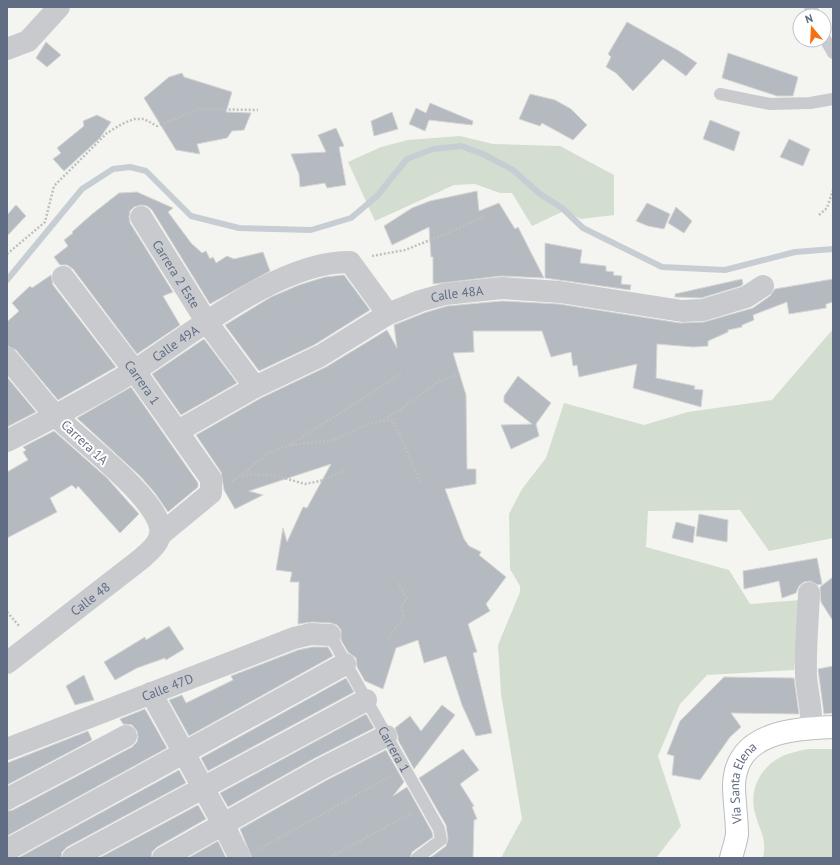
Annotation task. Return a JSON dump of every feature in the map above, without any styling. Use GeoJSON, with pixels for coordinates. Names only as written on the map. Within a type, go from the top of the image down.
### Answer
{"type":"FeatureCollection","features":[{"type":"Feature","properties":{"kind":"main road","name":"Vía Santa Elena"},"geometry":{"type":"LineString","coordinates":[[731,858],[737,835],[734,784],[737,767],[747,750],[759,740],[780,733],[811,728],[833,727]]}},
{"type":"Feature","properties":{"kind":"street"},"geometry":{"type":"LineString","coordinates":[[7,49],[28,41],[59,7]]}},
{"type":"Feature","properties":{"kind":"street","name":"Carrera 2 Este"},"geometry":{"type":"LineString","coordinates":[[141,217],[206,321],[255,387]]}},
{"type":"Feature","properties":{"kind":"street","name":"Calle 49A"},"geometry":{"type":"LineString","coordinates":[[7,441],[56,416],[134,370],[206,321],[281,278],[321,265],[337,262],[350,262]]}},
{"type":"Feature","properties":{"kind":"street"},"geometry":{"type":"LineString","coordinates":[[350,262],[388,314]]}},
{"type":"Feature","properties":{"kind":"street","name":"Carrera 1"},"geometry":{"type":"LineString","coordinates":[[63,277],[134,370],[211,479],[211,493]]}},
{"type":"Feature","properties":{"kind":"street","name":"Calle 48A"},"geometry":{"type":"LineString","coordinates":[[178,431],[255,387],[320,356],[388,314],[420,301],[445,294],[502,288],[560,292],[682,310],[703,310],[746,297],[763,286]]}},
{"type":"Feature","properties":{"kind":"street","name":"Carrera 1A"},"geometry":{"type":"LineString","coordinates":[[7,358],[56,416],[149,504],[160,531]]}},
{"type":"Feature","properties":{"kind":"street","name":"Calle 48"},"geometry":{"type":"LineString","coordinates":[[7,663],[141,559],[154,547],[160,531],[211,493]]}},
{"type":"Feature","properties":{"kind":"street"},"geometry":{"type":"LineString","coordinates":[[809,593],[806,674],[811,728]]}},
{"type":"Feature","properties":{"kind":"street","name":"Calle 47D"},"geometry":{"type":"LineString","coordinates":[[7,749],[294,638],[311,634],[330,635]]}},
{"type":"Feature","properties":{"kind":"street"},"geometry":{"type":"LineString","coordinates":[[7,850],[345,664]]}},
{"type":"Feature","properties":{"kind":"street"},"geometry":{"type":"LineString","coordinates":[[151,693],[224,824],[248,854]]}},
{"type":"Feature","properties":{"kind":"street"},"geometry":{"type":"LineString","coordinates":[[73,858],[366,700]]}},
{"type":"Feature","properties":{"kind":"street"},"geometry":{"type":"LineString","coordinates":[[7,799],[126,736]]}},
{"type":"Feature","properties":{"kind":"street"},"geometry":{"type":"LineString","coordinates":[[163,858],[320,769],[386,736]]}},
{"type":"Feature","properties":{"kind":"lane"},"geometry":{"type":"LineString","coordinates":[[720,94],[770,104],[810,103],[833,99]]}},
{"type":"Feature","properties":{"kind":"lane","name":"Carrera 1"},"geometry":{"type":"LineString","coordinates":[[330,635],[439,829],[441,840],[417,858]]}},
{"type":"Feature","properties":{"kind":"path"},"geometry":{"type":"LineString","coordinates":[[7,254],[44,222],[54,186],[107,134],[122,124],[134,120],[144,119],[157,126],[199,109],[258,110]]}},
{"type":"Feature","properties":{"kind":"path"},"geometry":{"type":"LineString","coordinates":[[820,215],[827,208],[833,190]]}},
{"type":"Feature","properties":{"kind":"path"},"geometry":{"type":"LineString","coordinates":[[350,262],[379,254],[405,250],[485,216]]}},
{"type":"Feature","properties":{"kind":"path"},"geometry":{"type":"LineString","coordinates":[[211,493],[241,476],[266,454],[289,445],[364,398],[400,373]]}},
{"type":"Feature","properties":{"kind":"path"},"geometry":{"type":"LineString","coordinates":[[381,421],[403,408],[436,382],[461,373]]}},
{"type":"Feature","properties":{"kind":"path"},"geometry":{"type":"LineString","coordinates":[[289,445],[331,441],[371,423],[398,419]]}},
{"type":"Feature","properties":{"kind":"path"},"geometry":{"type":"LineString","coordinates":[[389,420],[395,424],[420,482]]}},
{"type":"Feature","properties":{"kind":"path"},"geometry":{"type":"LineString","coordinates":[[241,476],[255,474],[277,476],[305,484],[344,471]]}},
{"type":"Feature","properties":{"kind":"path"},"geometry":{"type":"LineString","coordinates":[[388,639],[404,616],[401,606],[407,599],[397,582]]}},
{"type":"Feature","properties":{"kind":"path"},"geometry":{"type":"LineString","coordinates":[[248,854],[404,769]]}},
{"type":"Feature","properties":{"kind":"path"},"geometry":{"type":"LineString","coordinates":[[328,858],[426,805]]}},
{"type":"Feature","properties":{"kind":"shaded area"},"geometry":{"type":"Polygon","coordinates":[[[460,136],[493,144],[560,146],[614,175],[614,215],[581,219],[564,211],[532,226],[512,193],[500,193],[475,184],[454,185],[375,221],[348,162],[381,147],[408,140],[460,136]]]}},
{"type":"Feature","properties":{"kind":"shaded area"},"geometry":{"type":"Polygon","coordinates":[[[833,329],[833,538],[769,551],[740,510],[648,511],[646,547],[729,570],[750,604],[801,600],[794,670],[707,675],[680,704],[658,756],[681,826],[656,858],[501,858],[522,819],[501,694],[498,645],[520,592],[520,586],[510,569],[509,514],[522,489],[546,458],[564,403],[644,425],[688,412],[772,400],[833,329]]]}},
{"type":"Feature","properties":{"kind":"shaded area"},"geometry":{"type":"Polygon","coordinates":[[[808,749],[833,749],[833,858],[763,858],[764,840],[753,805],[753,797],[757,782],[766,768],[782,756],[808,749]]]}},
{"type":"Feature","properties":{"kind":"building"},"geometry":{"type":"Polygon","coordinates":[[[627,22],[679,51],[697,63],[686,76],[663,59],[633,91],[616,73],[606,67],[611,57],[608,54],[627,22]]]}},
{"type":"Feature","properties":{"kind":"building"},"geometry":{"type":"Polygon","coordinates":[[[46,42],[61,55],[47,67],[36,58],[46,42]]]}},
{"type":"Feature","properties":{"kind":"building"},"geometry":{"type":"Polygon","coordinates":[[[728,53],[798,77],[793,96],[777,96],[722,78],[728,53]]]}},
{"type":"Feature","properties":{"kind":"building"},"geometry":{"type":"Polygon","coordinates":[[[182,73],[184,77],[232,92],[226,112],[251,113],[244,130],[232,131],[227,138],[197,144],[200,154],[176,150],[144,98],[169,77],[182,73]]]}},
{"type":"Feature","properties":{"kind":"building"},"geometry":{"type":"Polygon","coordinates":[[[530,94],[555,100],[571,109],[587,125],[573,140],[542,123],[540,126],[519,119],[530,94]]]}},
{"type":"Feature","properties":{"kind":"building"},"geometry":{"type":"Polygon","coordinates":[[[430,103],[473,121],[472,125],[429,120],[425,131],[409,124],[416,108],[426,113],[430,103]]]}},
{"type":"Feature","properties":{"kind":"building"},"geometry":{"type":"Polygon","coordinates":[[[392,112],[398,129],[374,136],[371,121],[392,112]]]}},
{"type":"Feature","properties":{"kind":"building"},"geometry":{"type":"Polygon","coordinates":[[[97,115],[111,122],[100,138],[64,171],[53,159],[61,153],[57,148],[84,126],[83,121],[97,115]]]}},
{"type":"Feature","properties":{"kind":"building"},"geometry":{"type":"Polygon","coordinates":[[[710,120],[740,132],[734,151],[703,139],[710,120]]]}},
{"type":"Feature","properties":{"kind":"building"},"geometry":{"type":"Polygon","coordinates":[[[336,128],[344,146],[339,147],[346,185],[327,188],[325,183],[300,187],[299,174],[291,154],[326,152],[318,135],[336,128]]]}},
{"type":"Feature","properties":{"kind":"building"},"geometry":{"type":"Polygon","coordinates":[[[789,139],[810,149],[803,166],[780,157],[789,139]]]}},
{"type":"Feature","properties":{"kind":"building"},"geometry":{"type":"Polygon","coordinates":[[[477,191],[479,211],[499,203],[515,229],[518,227],[544,278],[501,276],[433,284],[433,257],[431,257],[429,227],[392,245],[384,226],[412,208],[430,201],[477,191]]]}},
{"type":"Feature","properties":{"kind":"building"},"geometry":{"type":"Polygon","coordinates":[[[137,192],[173,208],[168,212],[191,243],[202,253],[206,251],[210,259],[213,257],[216,263],[227,256],[234,259],[263,252],[270,271],[210,304],[152,210],[147,206],[141,205],[134,207],[130,211],[130,223],[173,292],[163,296],[180,325],[137,354],[73,269],[67,265],[60,265],[54,257],[68,246],[64,240],[73,233],[72,232],[119,193],[137,192]]]}},
{"type":"Feature","properties":{"kind":"building"},"geometry":{"type":"Polygon","coordinates":[[[647,203],[670,214],[664,229],[648,226],[636,221],[647,203]]]}},
{"type":"Feature","properties":{"kind":"building"},"geometry":{"type":"Polygon","coordinates":[[[16,205],[26,216],[7,236],[7,215],[16,205]]]}},
{"type":"Feature","properties":{"kind":"building"},"geometry":{"type":"Polygon","coordinates":[[[676,207],[692,221],[684,233],[668,223],[676,207]]]}},
{"type":"Feature","properties":{"kind":"building"},"geometry":{"type":"Polygon","coordinates":[[[545,243],[582,250],[580,263],[606,266],[606,271],[614,272],[613,275],[622,276],[621,284],[631,285],[630,290],[545,278],[545,243]]]}},
{"type":"Feature","properties":{"kind":"building"},"geometry":{"type":"Polygon","coordinates":[[[51,275],[53,285],[116,367],[58,400],[16,350],[7,346],[7,322],[19,311],[12,303],[30,286],[32,288],[51,275]]]}},
{"type":"Feature","properties":{"kind":"building"},"geometry":{"type":"Polygon","coordinates":[[[344,275],[370,310],[314,345],[259,371],[225,325],[271,297],[299,285],[325,277],[344,275]]]}},
{"type":"Feature","properties":{"kind":"building"},"geometry":{"type":"Polygon","coordinates":[[[742,279],[743,284],[741,286],[701,298],[675,297],[675,294],[742,279]]]}},
{"type":"Feature","properties":{"kind":"building"},"geometry":{"type":"Polygon","coordinates":[[[833,279],[833,302],[826,304],[826,308],[789,314],[787,302],[753,315],[754,320],[742,325],[742,327],[728,330],[728,332],[708,341],[708,346],[693,347],[657,344],[656,378],[695,386],[694,389],[703,390],[701,407],[633,388],[637,364],[579,377],[577,365],[573,366],[571,352],[551,357],[542,331],[473,331],[474,352],[453,353],[466,395],[467,469],[476,469],[476,484],[445,489],[464,539],[469,546],[481,552],[479,555],[506,577],[486,604],[490,611],[468,624],[477,652],[473,653],[492,733],[476,736],[462,705],[446,656],[424,663],[418,640],[396,648],[383,689],[365,681],[357,667],[356,658],[348,652],[341,640],[341,630],[337,625],[331,623],[312,622],[298,624],[299,582],[290,582],[292,572],[276,570],[283,528],[287,542],[303,507],[307,508],[331,464],[249,491],[263,495],[235,509],[224,490],[221,472],[196,435],[261,398],[326,367],[387,330],[397,348],[394,325],[447,306],[502,301],[559,304],[680,323],[704,322],[753,308],[770,296],[775,289],[833,279]]]}},
{"type":"Feature","properties":{"kind":"building"},"geometry":{"type":"Polygon","coordinates":[[[204,339],[237,383],[181,415],[152,374],[204,339]]]}},
{"type":"Feature","properties":{"kind":"building"},"geometry":{"type":"Polygon","coordinates":[[[518,376],[551,403],[536,424],[539,436],[511,449],[501,425],[532,424],[504,402],[504,396],[518,376]]]}},
{"type":"Feature","properties":{"kind":"building"},"geometry":{"type":"Polygon","coordinates":[[[7,377],[36,412],[7,427],[7,377]]]}},
{"type":"Feature","properties":{"kind":"building"},"geometry":{"type":"Polygon","coordinates":[[[131,387],[198,483],[198,487],[168,512],[155,493],[140,476],[77,418],[131,387]]]}},
{"type":"Feature","properties":{"kind":"building"},"geometry":{"type":"Polygon","coordinates":[[[54,431],[107,478],[139,514],[120,533],[78,486],[76,489],[72,485],[50,498],[57,512],[7,538],[7,472],[28,460],[23,452],[26,450],[23,447],[54,431]]]}},
{"type":"Feature","properties":{"kind":"building"},"geometry":{"type":"Polygon","coordinates":[[[699,514],[728,520],[727,542],[696,536],[699,514]]]}},
{"type":"Feature","properties":{"kind":"building"},"geometry":{"type":"Polygon","coordinates":[[[676,522],[695,527],[693,543],[672,538],[676,522]]]}},
{"type":"Feature","properties":{"kind":"building"},"geometry":{"type":"Polygon","coordinates":[[[817,558],[822,584],[818,585],[810,581],[804,582],[799,586],[796,593],[782,598],[779,581],[744,589],[743,571],[817,558]]]}},
{"type":"Feature","properties":{"kind":"building"},"geometry":{"type":"Polygon","coordinates":[[[833,577],[833,621],[821,602],[820,587],[833,577]]]}},
{"type":"Feature","properties":{"kind":"building"},"geometry":{"type":"Polygon","coordinates":[[[169,626],[184,649],[166,660],[165,658],[137,668],[115,680],[104,662],[145,637],[146,640],[169,626]]]}},
{"type":"Feature","properties":{"kind":"building"},"geometry":{"type":"Polygon","coordinates":[[[312,647],[328,647],[333,656],[189,736],[169,700],[182,695],[186,703],[233,680],[231,676],[298,650],[312,647]]]}},
{"type":"Feature","properties":{"kind":"building"},"geometry":{"type":"Polygon","coordinates":[[[833,666],[833,713],[824,714],[818,669],[833,666]]]}},
{"type":"Feature","properties":{"kind":"building"},"geometry":{"type":"Polygon","coordinates":[[[84,675],[94,700],[75,705],[66,686],[84,675]]]}},
{"type":"Feature","properties":{"kind":"building"},"geometry":{"type":"Polygon","coordinates":[[[724,677],[794,678],[799,714],[731,713],[741,727],[730,737],[700,780],[672,775],[674,756],[667,754],[680,721],[724,677]]]}},
{"type":"Feature","properties":{"kind":"building"},"geometry":{"type":"Polygon","coordinates":[[[346,678],[354,692],[208,771],[201,758],[346,678]]]}},
{"type":"Feature","properties":{"kind":"building"},"geometry":{"type":"Polygon","coordinates":[[[442,705],[455,715],[414,769],[398,740],[395,728],[410,716],[421,731],[442,705]]]}},
{"type":"Feature","properties":{"kind":"building"},"geometry":{"type":"Polygon","coordinates":[[[145,709],[167,748],[7,836],[7,811],[13,810],[132,747],[137,742],[137,731],[132,725],[123,724],[120,719],[145,709]]]}},
{"type":"Feature","properties":{"kind":"building"},"geometry":{"type":"Polygon","coordinates":[[[366,714],[374,728],[315,758],[228,807],[220,793],[366,714]]]}},
{"type":"Feature","properties":{"kind":"building"},"geometry":{"type":"Polygon","coordinates":[[[88,731],[92,740],[7,785],[7,763],[88,731]]]}},
{"type":"Feature","properties":{"kind":"building"},"geometry":{"type":"Polygon","coordinates":[[[463,749],[479,770],[460,784],[474,806],[472,807],[477,819],[474,820],[473,858],[430,858],[446,846],[448,839],[446,825],[419,778],[463,749]]]}},
{"type":"Feature","properties":{"kind":"building"},"geometry":{"type":"Polygon","coordinates":[[[386,750],[404,782],[393,796],[407,787],[432,832],[433,837],[412,852],[410,858],[252,858],[240,829],[327,780],[386,750]]]}},
{"type":"Feature","properties":{"kind":"building"},"geometry":{"type":"Polygon","coordinates":[[[179,770],[186,783],[67,847],[62,852],[61,858],[18,858],[179,770]]]}},
{"type":"Feature","properties":{"kind":"building"},"geometry":{"type":"Polygon","coordinates":[[[198,805],[206,819],[157,847],[152,852],[151,858],[99,858],[198,805]]]}},
{"type":"Feature","properties":{"kind":"building"},"geometry":{"type":"Polygon","coordinates":[[[218,841],[226,858],[188,858],[218,841]]]}},
{"type":"Feature","properties":{"kind":"waterway"},"geometry":{"type":"LineString","coordinates":[[7,280],[82,189],[113,169],[130,167],[146,171],[191,216],[239,228],[311,230],[351,218],[377,196],[407,159],[433,149],[461,146],[483,154],[513,170],[540,194],[562,208],[583,228],[662,267],[725,270],[795,252],[833,249]]}}]}
